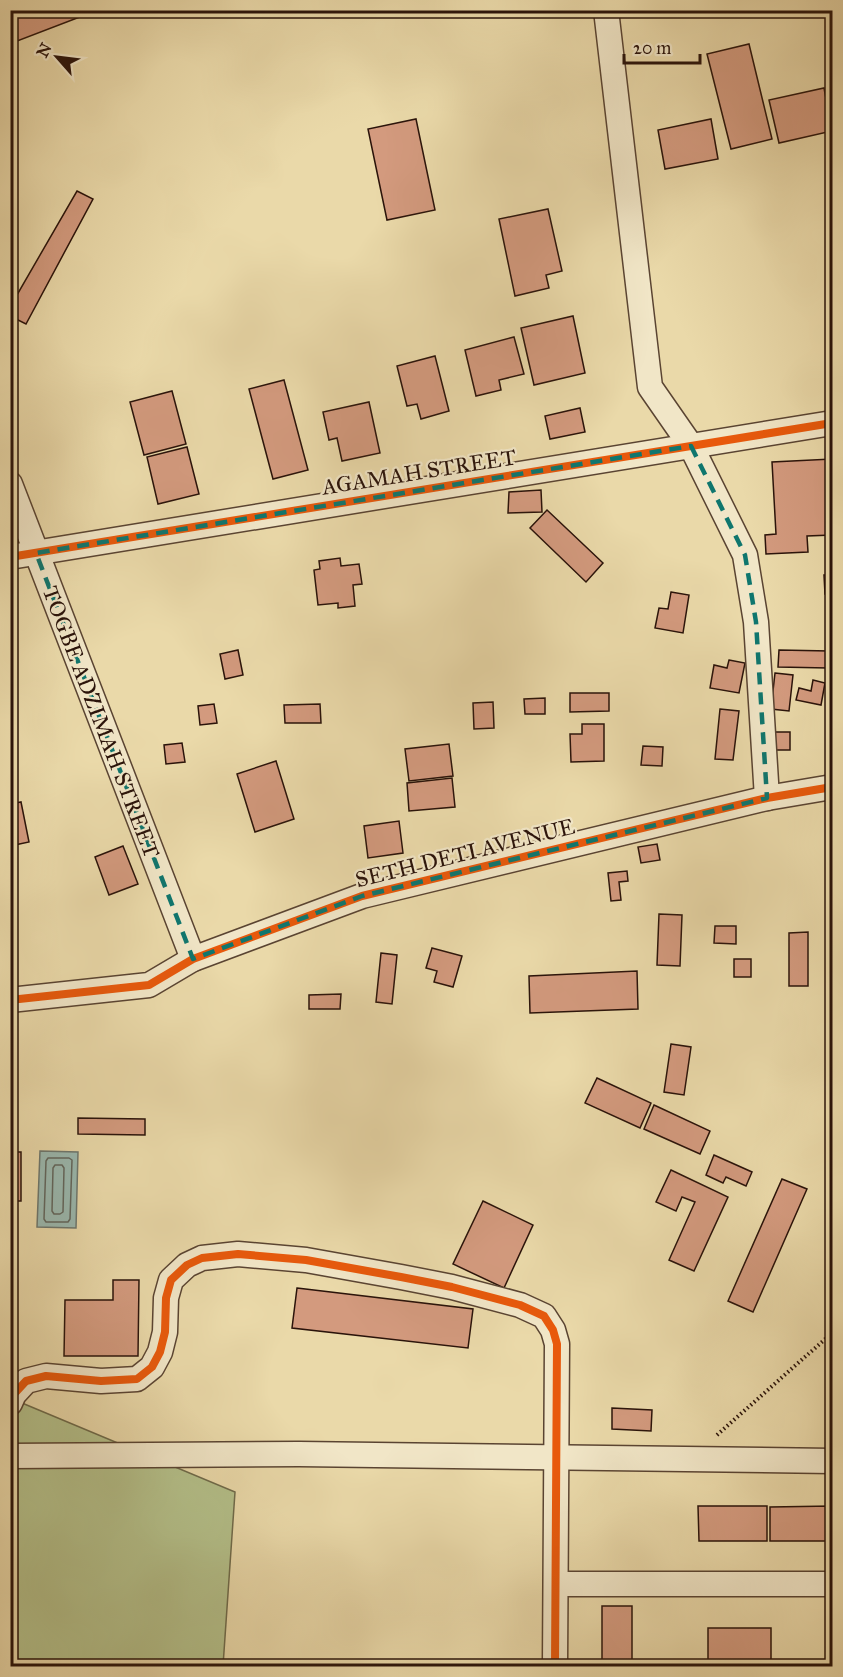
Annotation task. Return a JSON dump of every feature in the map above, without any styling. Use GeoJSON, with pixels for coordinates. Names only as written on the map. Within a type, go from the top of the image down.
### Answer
{"type":"FeatureCollection","features":[{"type":"Feature","properties":{"kind":"street"},"geometry":{"type":"LineString","coordinates":[[606,10],[650,387],[691,446],[745,555],[756,622],[767,798]]}},
{"type":"Feature","properties":{"kind":"street","name":"AGAMAH STREET"},"geometry":{"type":"LineString","coordinates":[[10,557],[832,423]]}},
{"type":"Feature","properties":{"kind":"street","name":"TOGBE ADZIMAH STREET"},"geometry":{"type":"LineString","coordinates":[[10,484],[193,959]]}},
{"type":"Feature","properties":{"kind":"street","name":"SETH DETI AVENUE"},"geometry":{"type":"LineString","coordinates":[[10,1000],[148,985],[193,959],[362,896],[767,798],[832,787]]}},
{"type":"Feature","properties":{"kind":"street"},"geometry":{"type":"LineString","coordinates":[[10,1403],[14,1394],[26,1381],[46,1376],[101,1381],[137,1379],[152,1366],[160,1352],[165,1332],[166,1298],[171,1280],[187,1265],[202,1258],[238,1254],[306,1260],[452,1287],[520,1305],[543,1316],[553,1330],[557,1344],[555,1666]]}},
{"type":"Feature","properties":{"kind":"street"},"geometry":{"type":"LineString","coordinates":[[10,1456],[299,1454],[832,1461]]}},
{"type":"Feature","properties":{"kind":"street"},"geometry":{"type":"LineString","coordinates":[[556,1584],[832,1584]]}},
{"type":"Feature","properties":{"kind":"path"},"geometry":{"type":"LineString","coordinates":[[689,1459],[832,1333]]}},
{"type":"Feature","properties":{"kind":"highlighted area"},"geometry":{"type":"Polygon","coordinates":[[[691,446],[745,555],[756,622],[767,798],[362,896],[193,959],[36,553],[691,446]]]}},
{"type":"Feature","properties":{"kind":"green space"},"geometry":{"type":"Polygon","coordinates":[[[10,1398],[235,1492],[223,1666],[11,1666],[10,1398]]]}},
{"type":"Feature","properties":{"kind":"water"},"geometry":{"type":"Polygon","coordinates":[[[40,1151],[78,1152],[76,1228],[37,1227],[40,1151]]]}},
{"type":"Feature","properties":{"kind":"building"},"geometry":{"type":"Polygon","coordinates":[[[10,10],[98,10],[12,43],[10,10]]]}},
{"type":"Feature","properties":{"kind":"building"},"geometry":{"type":"Polygon","coordinates":[[[749,44],[772,139],[731,149],[707,54],[749,44]]]}},
{"type":"Feature","properties":{"kind":"building"},"geometry":{"type":"Polygon","coordinates":[[[824,88],[832,131],[779,143],[769,100],[824,88]]]}},
{"type":"Feature","properties":{"kind":"building"},"geometry":{"type":"Polygon","coordinates":[[[416,119],[435,210],[387,220],[368,129],[416,119]]]}},
{"type":"Feature","properties":{"kind":"building"},"geometry":{"type":"Polygon","coordinates":[[[711,119],[718,159],[665,169],[658,130],[711,119]]]}},
{"type":"Feature","properties":{"kind":"building"},"geometry":{"type":"Polygon","coordinates":[[[77,191],[93,199],[26,324],[10,316],[10,307],[77,191]]]}},
{"type":"Feature","properties":{"kind":"building"},"geometry":{"type":"Polygon","coordinates":[[[548,209],[562,271],[546,275],[549,288],[515,296],[499,219],[548,209]]]}},
{"type":"Feature","properties":{"kind":"building"},"geometry":{"type":"Polygon","coordinates":[[[573,316],[585,373],[534,385],[521,328],[573,316]]]}},
{"type":"Feature","properties":{"kind":"building"},"geometry":{"type":"Polygon","coordinates":[[[514,337],[524,374],[499,380],[501,390],[476,396],[465,350],[514,337]]]}},
{"type":"Feature","properties":{"kind":"building"},"geometry":{"type":"Polygon","coordinates":[[[435,356],[449,411],[421,419],[417,404],[407,406],[397,366],[435,356]]]}},
{"type":"Feature","properties":{"kind":"building"},"geometry":{"type":"Polygon","coordinates":[[[284,380],[308,470],[273,479],[249,389],[284,380]]]}},
{"type":"Feature","properties":{"kind":"building"},"geometry":{"type":"Polygon","coordinates":[[[172,391],[186,444],[144,455],[130,402],[172,391]]]}},
{"type":"Feature","properties":{"kind":"building"},"geometry":{"type":"Polygon","coordinates":[[[369,402],[380,453],[342,461],[337,438],[329,440],[323,412],[369,402]]]}},
{"type":"Feature","properties":{"kind":"building"},"geometry":{"type":"Polygon","coordinates":[[[580,408],[585,432],[550,439],[545,416],[580,408]]]}},
{"type":"Feature","properties":{"kind":"building"},"geometry":{"type":"Polygon","coordinates":[[[187,447],[199,494],[158,504],[147,457],[187,447]]]}},
{"type":"Feature","properties":{"kind":"building"},"geometry":{"type":"Polygon","coordinates":[[[832,459],[832,535],[807,536],[808,552],[766,554],[765,535],[776,534],[772,462],[832,459]]]}},
{"type":"Feature","properties":{"kind":"building"},"geometry":{"type":"Polygon","coordinates":[[[541,490],[542,512],[508,513],[509,492],[541,490]]]}},
{"type":"Feature","properties":{"kind":"building"},"geometry":{"type":"Polygon","coordinates":[[[547,510],[603,563],[586,582],[530,528],[547,510]]]}},
{"type":"Feature","properties":{"kind":"building"},"geometry":{"type":"Polygon","coordinates":[[[340,558],[341,566],[359,564],[362,584],[353,585],[355,606],[338,608],[338,603],[318,605],[314,570],[320,569],[319,561],[340,558]]]}},
{"type":"Feature","properties":{"kind":"building"},"geometry":{"type":"Polygon","coordinates":[[[824,575],[832,575],[832,594],[825,594],[824,575]]]}},
{"type":"Feature","properties":{"kind":"building"},"geometry":{"type":"Polygon","coordinates":[[[671,592],[689,595],[683,633],[655,628],[659,608],[668,609],[671,592]]]}},
{"type":"Feature","properties":{"kind":"building"},"geometry":{"type":"Polygon","coordinates":[[[238,650],[243,675],[225,679],[220,654],[238,650]]]}},
{"type":"Feature","properties":{"kind":"building"},"geometry":{"type":"Polygon","coordinates":[[[779,650],[829,651],[828,668],[778,667],[779,650]]]}},
{"type":"Feature","properties":{"kind":"building"},"geometry":{"type":"Polygon","coordinates":[[[729,660],[745,663],[739,693],[710,688],[714,665],[727,668],[729,660]]]}},
{"type":"Feature","properties":{"kind":"building"},"geometry":{"type":"Polygon","coordinates":[[[775,673],[793,675],[789,711],[771,709],[775,673]]]}},
{"type":"Feature","properties":{"kind":"building"},"geometry":{"type":"Polygon","coordinates":[[[813,680],[825,683],[821,705],[796,700],[799,688],[811,691],[813,680]]]}},
{"type":"Feature","properties":{"kind":"building"},"geometry":{"type":"Polygon","coordinates":[[[570,693],[609,693],[609,711],[570,712],[570,693]]]}},
{"type":"Feature","properties":{"kind":"building"},"geometry":{"type":"Polygon","coordinates":[[[545,698],[545,714],[525,714],[524,699],[545,698]]]}},
{"type":"Feature","properties":{"kind":"building"},"geometry":{"type":"Polygon","coordinates":[[[493,702],[494,728],[474,729],[473,703],[493,702]]]}},
{"type":"Feature","properties":{"kind":"building"},"geometry":{"type":"Polygon","coordinates":[[[214,704],[217,723],[200,725],[198,706],[214,704]]]}},
{"type":"Feature","properties":{"kind":"building"},"geometry":{"type":"Polygon","coordinates":[[[320,704],[321,723],[285,723],[284,705],[320,704]]]}},
{"type":"Feature","properties":{"kind":"building"},"geometry":{"type":"Polygon","coordinates":[[[720,709],[739,711],[733,760],[715,759],[720,709]]]}},
{"type":"Feature","properties":{"kind":"building"},"geometry":{"type":"Polygon","coordinates":[[[582,724],[604,724],[604,761],[571,762],[570,734],[582,734],[582,724]]]}},
{"type":"Feature","properties":{"kind":"building"},"geometry":{"type":"Polygon","coordinates":[[[773,732],[790,732],[790,750],[773,750],[773,732]]]}},
{"type":"Feature","properties":{"kind":"building"},"geometry":{"type":"Polygon","coordinates":[[[182,743],[185,762],[166,764],[164,745],[182,743]]]}},
{"type":"Feature","properties":{"kind":"building"},"geometry":{"type":"Polygon","coordinates":[[[449,744],[453,776],[409,781],[405,749],[449,744]]]}},
{"type":"Feature","properties":{"kind":"building"},"geometry":{"type":"Polygon","coordinates":[[[643,746],[663,747],[662,766],[641,765],[643,746]]]}},
{"type":"Feature","properties":{"kind":"building"},"geometry":{"type":"Polygon","coordinates":[[[276,761],[294,819],[255,832],[237,774],[276,761]]]}},
{"type":"Feature","properties":{"kind":"building"},"geometry":{"type":"Polygon","coordinates":[[[452,778],[455,807],[409,811],[407,783],[452,778]]]}},
{"type":"Feature","properties":{"kind":"building"},"geometry":{"type":"Polygon","coordinates":[[[10,801],[11,804],[21,802],[29,842],[10,846],[10,801]]]}},
{"type":"Feature","properties":{"kind":"building"},"geometry":{"type":"Polygon","coordinates":[[[399,821],[403,853],[368,858],[364,826],[399,821]]]}},
{"type":"Feature","properties":{"kind":"building"},"geometry":{"type":"Polygon","coordinates":[[[657,844],[660,860],[641,863],[638,847],[657,844]]]}},
{"type":"Feature","properties":{"kind":"building"},"geometry":{"type":"Polygon","coordinates":[[[123,846],[138,884],[109,895],[95,857],[123,846]]]}},
{"type":"Feature","properties":{"kind":"building"},"geometry":{"type":"Polygon","coordinates":[[[627,871],[628,881],[619,882],[621,900],[611,901],[608,873],[627,871]]]}},
{"type":"Feature","properties":{"kind":"building"},"geometry":{"type":"Polygon","coordinates":[[[659,914],[682,915],[680,966],[657,965],[659,914]]]}},
{"type":"Feature","properties":{"kind":"building"},"geometry":{"type":"Polygon","coordinates":[[[715,926],[736,926],[736,944],[714,943],[715,926]]]}},
{"type":"Feature","properties":{"kind":"building"},"geometry":{"type":"Polygon","coordinates":[[[808,932],[808,986],[789,986],[789,933],[808,932]]]}},
{"type":"Feature","properties":{"kind":"building"},"geometry":{"type":"Polygon","coordinates":[[[432,948],[462,956],[453,987],[434,982],[437,971],[426,968],[432,948]]]}},
{"type":"Feature","properties":{"kind":"building"},"geometry":{"type":"Polygon","coordinates":[[[381,953],[397,955],[392,1004],[376,1002],[381,953]]]}},
{"type":"Feature","properties":{"kind":"building"},"geometry":{"type":"Polygon","coordinates":[[[734,959],[751,959],[751,977],[734,977],[734,959]]]}},
{"type":"Feature","properties":{"kind":"building"},"geometry":{"type":"Polygon","coordinates":[[[637,971],[638,1009],[530,1013],[529,976],[637,971]]]}},
{"type":"Feature","properties":{"kind":"building"},"geometry":{"type":"Polygon","coordinates":[[[341,994],[340,1009],[309,1009],[309,995],[341,994]]]}},
{"type":"Feature","properties":{"kind":"building"},"geometry":{"type":"Polygon","coordinates":[[[671,1044],[691,1047],[684,1095],[664,1092],[671,1044]]]}},
{"type":"Feature","properties":{"kind":"building"},"geometry":{"type":"Polygon","coordinates":[[[597,1078],[651,1103],[640,1128],[585,1103],[597,1078]]]}},
{"type":"Feature","properties":{"kind":"building"},"geometry":{"type":"Polygon","coordinates":[[[654,1105],[710,1131],[700,1154],[644,1129],[654,1105]]]}},
{"type":"Feature","properties":{"kind":"building"},"geometry":{"type":"Polygon","coordinates":[[[78,1118],[145,1119],[145,1135],[78,1134],[78,1118]]]}},
{"type":"Feature","properties":{"kind":"building"},"geometry":{"type":"Polygon","coordinates":[[[10,1125],[16,1125],[16,1146],[10,1146],[10,1125]]]}},
{"type":"Feature","properties":{"kind":"building"},"geometry":{"type":"Polygon","coordinates":[[[10,1152],[21,1152],[21,1201],[10,1201],[10,1152]]]}},
{"type":"Feature","properties":{"kind":"building"},"geometry":{"type":"Polygon","coordinates":[[[714,1155],[752,1172],[746,1186],[726,1177],[723,1183],[706,1175],[714,1155]]]}},
{"type":"Feature","properties":{"kind":"building"},"geometry":{"type":"Polygon","coordinates":[[[671,1170],[728,1197],[694,1271],[669,1260],[695,1202],[682,1197],[676,1211],[656,1202],[671,1170]]]}},
{"type":"Feature","properties":{"kind":"building"},"geometry":{"type":"Polygon","coordinates":[[[782,1179],[807,1189],[753,1312],[728,1301],[782,1179]]]}},
{"type":"Feature","properties":{"kind":"building"},"geometry":{"type":"Polygon","coordinates":[[[483,1201],[533,1225],[504,1288],[453,1264],[483,1201]]]}},
{"type":"Feature","properties":{"kind":"building"},"geometry":{"type":"Polygon","coordinates":[[[113,1280],[139,1280],[138,1356],[64,1356],[65,1300],[113,1300],[113,1280]]]}},
{"type":"Feature","properties":{"kind":"building"},"geometry":{"type":"Polygon","coordinates":[[[297,1288],[473,1309],[468,1348],[292,1328],[297,1288]]]}},
{"type":"Feature","properties":{"kind":"building"},"geometry":{"type":"Polygon","coordinates":[[[612,1408],[652,1410],[651,1431],[612,1429],[612,1408]]]}},
{"type":"Feature","properties":{"kind":"building"},"geometry":{"type":"Polygon","coordinates":[[[698,1506],[767,1506],[767,1541],[699,1541],[698,1506]]]}},
{"type":"Feature","properties":{"kind":"building"},"geometry":{"type":"Polygon","coordinates":[[[832,1506],[832,1541],[770,1541],[770,1507],[832,1506]]]}},
{"type":"Feature","properties":{"kind":"building"},"geometry":{"type":"Polygon","coordinates":[[[602,1606],[632,1606],[632,1666],[602,1666],[602,1606]]]}},
{"type":"Feature","properties":{"kind":"building"},"geometry":{"type":"Polygon","coordinates":[[[708,1628],[771,1628],[771,1666],[708,1666],[708,1628]]]}},
{"type":"Feature","properties":{"kind":"cycle path"},"geometry":{"type":"LineString","coordinates":[[10,557],[832,423]]}},
{"type":"Feature","properties":{"kind":"cycle path"},"geometry":{"type":"LineString","coordinates":[[10,1000],[149,985],[193,959],[362,896],[767,798],[832,787]]}},
{"type":"Feature","properties":{"kind":"cycle path"},"geometry":{"type":"LineString","coordinates":[[10,1403],[14,1394],[26,1381],[46,1376],[101,1381],[137,1379],[152,1367],[160,1352],[165,1332],[166,1298],[171,1280],[187,1265],[202,1258],[238,1254],[306,1260],[452,1287],[520,1305],[544,1316],[553,1330],[557,1344],[555,1666]]}}]}
